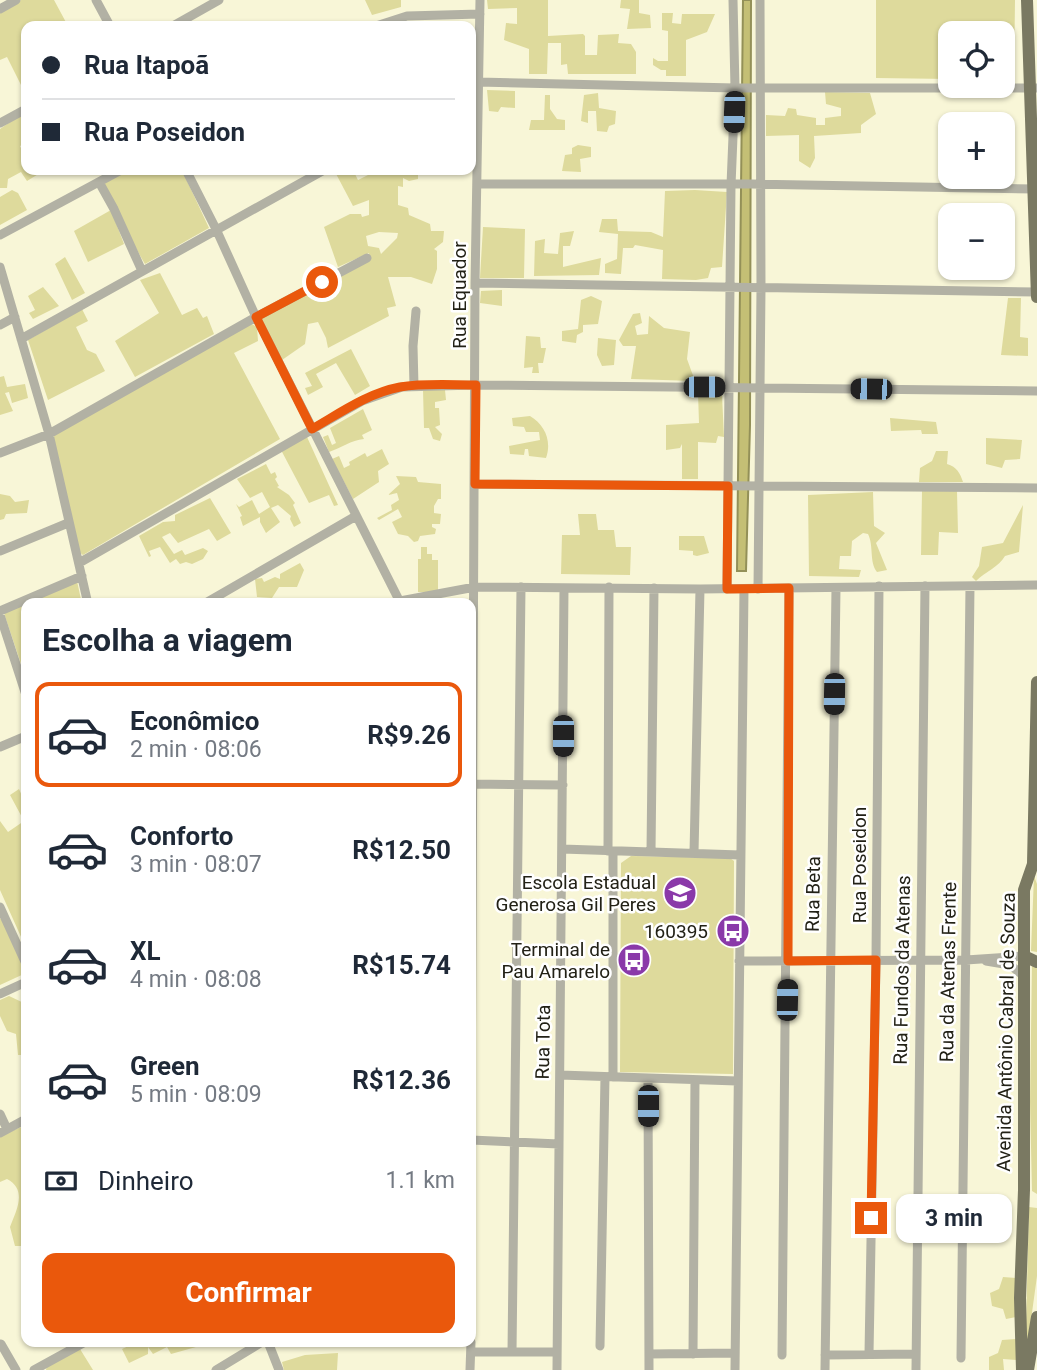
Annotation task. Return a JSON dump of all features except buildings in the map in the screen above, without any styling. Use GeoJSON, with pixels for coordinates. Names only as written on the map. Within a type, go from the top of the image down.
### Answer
{"type":"FeatureCollection","features":[{"type":"Feature","properties":{"kind":"main road"},"geometry":{"type":"LineString","coordinates":[[1027,0],[1034,88],[1037,294]]}},
{"type":"Feature","properties":{"kind":"main road","name":"Avenida Antônio Cabral de Souza"},"geometry":{"type":"LineString","coordinates":[[1022,1370],[1020,1298],[1024,1190],[1024,890],[1035,869],[1037,682]]}},
{"type":"Feature","properties":{"kind":"main road"},"geometry":{"type":"LineString","coordinates":[[1024,956],[1037,962]]}},
{"type":"Feature","properties":{"kind":"main road"},"geometry":{"type":"LineString","coordinates":[[1024,1190],[1037,1200]]}},
{"type":"Feature","properties":{"kind":"main road"},"geometry":{"type":"LineString","coordinates":[[1028,1370],[1037,1317]]}},
{"type":"Feature","properties":{"kind":"street"},"geometry":{"type":"LineString","coordinates":[[0,9],[16,0]]}},
{"type":"Feature","properties":{"kind":"street"},"geometry":{"type":"LineString","coordinates":[[96,0],[107,21]]}},
{"type":"Feature","properties":{"kind":"street"},"geometry":{"type":"LineString","coordinates":[[182,21],[219,0]]}},
{"type":"Feature","properties":{"kind":"street","name":"Rua Equador"},"geometry":{"type":"LineString","coordinates":[[475,598],[475,283],[480,0]]}},
{"type":"Feature","properties":{"kind":"street"},"geometry":{"type":"LineString","coordinates":[[727,589],[732,486],[734,185],[738,88],[733,0]]}},
{"type":"Feature","properties":{"kind":"street"},"geometry":{"type":"LineString","coordinates":[[758,589],[756,184],[760,0]]}},
{"type":"Feature","properties":{"kind":"street"},"geometry":{"type":"LineString","coordinates":[[387,21],[407,16],[480,14]]}},
{"type":"Feature","properties":{"kind":"street"},"geometry":{"type":"LineString","coordinates":[[478,82],[738,88],[1034,88]]}},
{"type":"Feature","properties":{"kind":"street"},"geometry":{"type":"LineString","coordinates":[[0,123],[21,112]]}},
{"type":"Feature","properties":{"kind":"street"},"geometry":{"type":"LineString","coordinates":[[0,236],[112,175]]}},
{"type":"Feature","properties":{"kind":"street"},"geometry":{"type":"LineString","coordinates":[[189,175],[256,317],[398,598]]}},
{"type":"Feature","properties":{"kind":"street"},"geometry":{"type":"LineString","coordinates":[[22,339],[315,175]]}},
{"type":"Feature","properties":{"kind":"street"},"geometry":{"type":"LineString","coordinates":[[99,182],[142,271]]}},
{"type":"Feature","properties":{"kind":"street"},"geometry":{"type":"LineString","coordinates":[[477,184],[756,184],[1036,189]]}},
{"type":"Feature","properties":{"kind":"street"},"geometry":{"type":"LineString","coordinates":[[0,453],[49,433],[366,258]]}},
{"type":"Feature","properties":{"kind":"street"},"geometry":{"type":"LineString","coordinates":[[0,267],[49,433],[87,598]]}},
{"type":"Feature","properties":{"kind":"street"},"geometry":{"type":"LineString","coordinates":[[475,283],[1037,294]]}},
{"type":"Feature","properties":{"kind":"street"},"geometry":{"type":"LineString","coordinates":[[414,386],[416,311]]}},
{"type":"Feature","properties":{"kind":"street"},"geometry":{"type":"LineString","coordinates":[[0,325],[15,317]]}},
{"type":"Feature","properties":{"kind":"street"},"geometry":{"type":"LineString","coordinates":[[79,563],[362,401],[387,391],[414,386],[1037,391]]}},
{"type":"Feature","properties":{"kind":"street"},"geometry":{"type":"LineString","coordinates":[[475,484],[1037,488]]}},
{"type":"Feature","properties":{"kind":"street"},"geometry":{"type":"LineString","coordinates":[[214,598],[356,516]]}},
{"type":"Feature","properties":{"kind":"street"},"geometry":{"type":"LineString","coordinates":[[0,551],[68,523]]}},
{"type":"Feature","properties":{"kind":"street"},"geometry":{"type":"LineString","coordinates":[[33,598],[82,576]]}},
{"type":"Feature","properties":{"kind":"street"},"geometry":{"type":"LineString","coordinates":[[420,598],[475,587],[758,589],[1037,585]]}},
{"type":"Feature","properties":{"kind":"street","name":"Rua Poseidon"},"geometry":{"type":"LineString","coordinates":[[869,1354],[879,586]]}},
{"type":"Feature","properties":{"kind":"street","name":"Rua Fundos da Atenas"},"geometry":{"type":"LineString","coordinates":[[916,1370],[925,586]]}},
{"type":"Feature","properties":{"kind":"street","name":"Rua da Atenas Frente"},"geometry":{"type":"LineString","coordinates":[[961,1358],[970,586]]}},
{"type":"Feature","properties":{"kind":"street"},"geometry":{"type":"LineString","coordinates":[[512,1352],[521,587]]}},
{"type":"Feature","properties":{"kind":"street","name":"Rua Tota"},"geometry":{"type":"LineString","coordinates":[[557,1370],[564,587]]}},
{"type":"Feature","properties":{"kind":"street"},"geometry":{"type":"LineString","coordinates":[[600,1346],[609,1077],[609,587]]}},
{"type":"Feature","properties":{"kind":"street","name":"Rua Beta"},"geometry":{"type":"LineString","coordinates":[[825,1370],[836,587]]}},
{"type":"Feature","properties":{"kind":"street"},"geometry":{"type":"LineString","coordinates":[[651,852],[654,588]]}},
{"type":"Feature","properties":{"kind":"street"},"geometry":{"type":"LineString","coordinates":[[782,1355],[788,961],[789,588]]}},
{"type":"Feature","properties":{"kind":"street"},"geometry":{"type":"LineString","coordinates":[[694,853],[700,589]]}},
{"type":"Feature","properties":{"kind":"street"},"geometry":{"type":"LineString","coordinates":[[735,1370],[744,589]]}},
{"type":"Feature","properties":{"kind":"street"},"geometry":{"type":"LineString","coordinates":[[21,604],[0,613],[21,679]]}},
{"type":"Feature","properties":{"kind":"street"},"geometry":{"type":"LineString","coordinates":[[0,747],[21,738]]}},
{"type":"Feature","properties":{"kind":"street"},"geometry":{"type":"LineString","coordinates":[[476,784],[563,785]]}},
{"type":"Feature","properties":{"kind":"street"},"geometry":{"type":"LineString","coordinates":[[562,849],[740,855]]}},
{"type":"Feature","properties":{"kind":"street"},"geometry":{"type":"LineString","coordinates":[[0,907],[21,953]]}},
{"type":"Feature","properties":{"kind":"street"},"geometry":{"type":"LineString","coordinates":[[739,961],[965,960],[1024,956]]}},
{"type":"Feature","properties":{"kind":"street"},"geometry":{"type":"LineString","coordinates":[[982,959],[989,963],[1010,965],[1024,976]]}},
{"type":"Feature","properties":{"kind":"street"},"geometry":{"type":"LineString","coordinates":[[0,994],[21,984]]}},
{"type":"Feature","properties":{"kind":"street"},"geometry":{"type":"LineString","coordinates":[[560,1075],[737,1082]]}},
{"type":"Feature","properties":{"kind":"street"},"geometry":{"type":"LineString","coordinates":[[648,1078],[649,1370]]}},
{"type":"Feature","properties":{"kind":"street"},"geometry":{"type":"LineString","coordinates":[[692,1354],[695,1080]]}},
{"type":"Feature","properties":{"kind":"street"},"geometry":{"type":"LineString","coordinates":[[0,1114],[4,1131],[21,1122]]}},
{"type":"Feature","properties":{"kind":"street"},"geometry":{"type":"LineString","coordinates":[[476,1138],[559,1144]]}},
{"type":"Feature","properties":{"kind":"street"},"geometry":{"type":"LineString","coordinates":[[1,1344],[16,1370]]}},
{"type":"Feature","properties":{"kind":"street"},"geometry":{"type":"LineString","coordinates":[[34,1370],[76,1347]]}},
{"type":"Feature","properties":{"kind":"street"},"geometry":{"type":"LineString","coordinates":[[216,1370],[254,1347]]}},
{"type":"Feature","properties":{"kind":"street"},"geometry":{"type":"LineString","coordinates":[[270,1347],[279,1370]]}},
{"type":"Feature","properties":{"kind":"street"},"geometry":{"type":"LineString","coordinates":[[470,1370],[471,1347],[512,1352],[557,1352]]}},
{"type":"Feature","properties":{"kind":"street"},"geometry":{"type":"LineString","coordinates":[[649,1354],[735,1353]]}},
{"type":"Feature","properties":{"kind":"street"},"geometry":{"type":"LineString","coordinates":[[825,1355],[916,1353]]}},
{"type":"Feature","properties":{"kind":"shaded area"},"geometry":{"type":"Polygon","coordinates":[[[21,0],[54,0],[65,21],[21,21],[21,85],[7,57],[0,60],[0,13],[21,0]]]}},
{"type":"Feature","properties":{"kind":"shaded area"},"geometry":{"type":"Polygon","coordinates":[[[365,0],[401,0],[401,7],[372,15],[365,0]]]}},
{"type":"Feature","properties":{"kind":"shaded area"},"geometry":{"type":"Polygon","coordinates":[[[487,0],[548,0],[548,36],[583,34],[585,55],[597,55],[598,35],[619,34],[618,43],[631,44],[636,52],[636,74],[568,74],[567,64],[561,65],[561,43],[548,43],[547,74],[529,74],[529,49],[504,40],[506,23],[517,24],[517,8],[488,9],[487,0]]]}},
{"type":"Feature","properties":{"kind":"shaded area"},"geometry":{"type":"Polygon","coordinates":[[[621,0],[639,0],[639,13],[650,15],[651,28],[627,29],[630,9],[620,8],[621,0]]]}},
{"type":"Feature","properties":{"kind":"shaded area"},"geometry":{"type":"Polygon","coordinates":[[[743,0],[751,0],[750,425],[746,571],[737,571],[743,0]]]}},
{"type":"Feature","properties":{"kind":"shaded area"},"geometry":{"type":"Polygon","coordinates":[[[876,0],[1015,0],[1015,21],[938,21],[938,79],[876,78],[876,0]]]}},
{"type":"Feature","properties":{"kind":"shaded area"},"geometry":{"type":"Polygon","coordinates":[[[662,13],[673,13],[672,23],[681,24],[682,14],[715,14],[707,32],[686,40],[686,76],[666,76],[666,70],[653,65],[653,58],[668,61],[668,31],[662,30],[662,13]]]}},
{"type":"Feature","properties":{"kind":"shaded area"},"geometry":{"type":"Polygon","coordinates":[[[487,90],[515,91],[515,108],[501,107],[498,112],[489,111],[487,90]]]}},
{"type":"Feature","properties":{"kind":"shaded area"},"geometry":{"type":"Polygon","coordinates":[[[825,92],[870,93],[876,114],[861,125],[861,133],[814,136],[815,158],[810,168],[799,161],[799,135],[766,136],[766,115],[785,116],[788,108],[796,109],[797,115],[816,118],[816,125],[825,125],[825,118],[841,116],[841,108],[826,104],[825,92]]]}},
{"type":"Feature","properties":{"kind":"shaded area"},"geometry":{"type":"Polygon","coordinates":[[[598,93],[599,108],[616,111],[615,124],[609,126],[607,132],[597,131],[596,111],[588,111],[588,123],[581,121],[584,95],[598,93]]]}},
{"type":"Feature","properties":{"kind":"shaded area"},"geometry":{"type":"Polygon","coordinates":[[[545,95],[550,95],[550,109],[557,119],[565,120],[565,130],[529,130],[531,120],[544,120],[545,95]]]}},
{"type":"Feature","properties":{"kind":"shaded area"},"geometry":{"type":"Polygon","coordinates":[[[21,116],[21,172],[8,179],[7,188],[0,188],[0,129],[21,116]]]}},
{"type":"Feature","properties":{"kind":"shaded area"},"geometry":{"type":"Polygon","coordinates":[[[578,145],[591,147],[591,157],[580,159],[581,172],[562,171],[565,155],[572,154],[572,148],[578,145]]]}},
{"type":"Feature","properties":{"kind":"shaded area"},"geometry":{"type":"Polygon","coordinates":[[[23,175],[37,175],[27,181],[23,175]]]}},
{"type":"Feature","properties":{"kind":"shaded area"},"geometry":{"type":"Polygon","coordinates":[[[120,175],[184,175],[209,228],[145,264],[104,183],[120,175]]]}},
{"type":"Feature","properties":{"kind":"shaded area"},"geometry":{"type":"Polygon","coordinates":[[[337,175],[356,175],[358,180],[368,175],[418,175],[418,179],[409,181],[403,178],[403,187],[398,186],[398,205],[408,208],[409,215],[430,224],[431,231],[444,231],[443,242],[434,249],[437,251],[437,269],[432,284],[411,277],[388,277],[396,306],[387,308],[389,316],[328,348],[318,322],[308,324],[305,344],[282,360],[261,318],[370,260],[369,253],[338,267],[324,227],[350,214],[361,214],[362,217],[369,215],[369,200],[353,206],[337,175]],[[379,232],[366,236],[368,246],[379,248],[381,254],[397,238],[398,233],[379,232]]]}},
{"type":"Feature","properties":{"kind":"shaded area"},"geometry":{"type":"Polygon","coordinates":[[[12,190],[18,193],[27,210],[0,225],[0,197],[12,190]]]}},
{"type":"Feature","properties":{"kind":"shaded area"},"geometry":{"type":"Polygon","coordinates":[[[665,191],[727,192],[722,267],[711,268],[708,278],[662,279],[663,250],[635,245],[633,248],[623,248],[621,274],[605,273],[605,264],[617,259],[618,234],[599,232],[602,219],[617,219],[618,231],[651,232],[663,237],[665,191]]]}},
{"type":"Feature","properties":{"kind":"shaded area"},"geometry":{"type":"Polygon","coordinates":[[[111,210],[124,244],[88,262],[74,231],[111,210]]]}},
{"type":"Feature","properties":{"kind":"shaded area"},"geometry":{"type":"Polygon","coordinates":[[[483,227],[525,229],[524,278],[480,278],[483,227]]]}},
{"type":"Feature","properties":{"kind":"shaded area"},"geometry":{"type":"Polygon","coordinates":[[[574,231],[570,246],[563,246],[563,267],[601,258],[599,275],[534,276],[535,241],[545,239],[544,253],[558,254],[560,233],[574,231]]]}},
{"type":"Feature","properties":{"kind":"shaded area"},"geometry":{"type":"Polygon","coordinates":[[[65,257],[85,293],[72,300],[55,264],[65,257]]]}},
{"type":"Feature","properties":{"kind":"shaded area"},"geometry":{"type":"Polygon","coordinates":[[[160,273],[182,315],[197,308],[203,318],[207,316],[214,334],[135,377],[115,341],[159,313],[140,280],[160,273]]]}},
{"type":"Feature","properties":{"kind":"shaded area"},"geometry":{"type":"Polygon","coordinates":[[[43,287],[59,306],[33,319],[29,313],[35,310],[28,296],[43,287]]]}},
{"type":"Feature","properties":{"kind":"shaded area"},"geometry":{"type":"Polygon","coordinates":[[[502,290],[502,306],[480,303],[481,291],[502,290]]]}},
{"type":"Feature","properties":{"kind":"shaded area"},"geometry":{"type":"Polygon","coordinates":[[[591,296],[602,301],[598,324],[583,325],[583,332],[577,335],[576,343],[562,341],[562,331],[578,329],[581,300],[591,296]]]}},
{"type":"Feature","properties":{"kind":"shaded area"},"geometry":{"type":"Polygon","coordinates":[[[1008,298],[1021,298],[1020,337],[1028,338],[1028,356],[1001,355],[1008,298]]]}},
{"type":"Feature","properties":{"kind":"shaded area"},"geometry":{"type":"Polygon","coordinates":[[[82,309],[88,321],[76,327],[87,350],[96,354],[105,371],[48,400],[28,340],[82,309]]]}},
{"type":"Feature","properties":{"kind":"shaded area"},"geometry":{"type":"Polygon","coordinates":[[[640,313],[642,323],[635,326],[637,335],[648,334],[649,316],[664,328],[690,332],[687,359],[695,381],[631,379],[636,346],[623,346],[619,340],[633,314],[640,313]]]}},
{"type":"Feature","properties":{"kind":"shaded area"},"geometry":{"type":"Polygon","coordinates":[[[250,323],[257,327],[258,341],[234,353],[280,439],[83,555],[78,551],[53,434],[250,323]]]}},
{"type":"Feature","properties":{"kind":"shaded area"},"geometry":{"type":"Polygon","coordinates":[[[526,336],[540,337],[541,348],[546,348],[543,363],[538,363],[539,373],[532,373],[533,367],[524,368],[526,336]]]}},
{"type":"Feature","properties":{"kind":"shaded area"},"geometry":{"type":"Polygon","coordinates":[[[598,338],[616,340],[614,365],[602,366],[597,355],[598,338]]]}},
{"type":"Feature","properties":{"kind":"shaded area"},"geometry":{"type":"Polygon","coordinates":[[[351,349],[370,386],[355,395],[336,363],[316,374],[323,387],[308,395],[305,388],[312,386],[305,373],[351,349]]]}},
{"type":"Feature","properties":{"kind":"shaded area"},"geometry":{"type":"Polygon","coordinates":[[[4,376],[7,387],[25,384],[28,398],[12,403],[9,392],[5,393],[13,411],[0,415],[0,377],[4,376]]]}},
{"type":"Feature","properties":{"kind":"shaded area"},"geometry":{"type":"Polygon","coordinates":[[[423,390],[445,390],[446,400],[435,402],[435,408],[439,408],[440,425],[435,427],[442,434],[440,441],[433,439],[429,428],[424,428],[423,390]]]}},
{"type":"Feature","properties":{"kind":"shaded area"},"geometry":{"type":"Polygon","coordinates":[[[698,393],[722,395],[724,437],[718,436],[716,443],[698,442],[698,479],[682,479],[682,444],[680,448],[666,450],[666,425],[699,423],[698,393]]]}},
{"type":"Feature","properties":{"kind":"shaded area"},"geometry":{"type":"Polygon","coordinates":[[[363,409],[372,430],[362,435],[364,439],[329,452],[323,437],[328,435],[332,445],[336,443],[330,428],[363,409]]]}},
{"type":"Feature","properties":{"kind":"shaded area"},"geometry":{"type":"Polygon","coordinates":[[[530,416],[540,424],[546,434],[546,458],[529,456],[528,449],[525,449],[524,455],[510,454],[509,446],[540,440],[539,432],[526,432],[524,427],[513,426],[512,418],[530,416]]]}},
{"type":"Feature","properties":{"kind":"shaded area"},"geometry":{"type":"Polygon","coordinates":[[[890,418],[936,422],[938,434],[922,434],[921,430],[891,431],[890,418]]]}},
{"type":"Feature","properties":{"kind":"shaded area"},"geometry":{"type":"Polygon","coordinates":[[[307,437],[338,505],[334,506],[329,495],[309,503],[281,450],[307,437]]]}},
{"type":"Feature","properties":{"kind":"shaded area"},"geometry":{"type":"Polygon","coordinates":[[[986,438],[1022,440],[1020,459],[1005,460],[1002,468],[986,464],[986,438]]]}},
{"type":"Feature","properties":{"kind":"shaded area"},"geometry":{"type":"Polygon","coordinates":[[[382,449],[389,464],[378,471],[379,482],[353,499],[332,459],[339,456],[344,468],[365,453],[367,457],[382,449]]]}},
{"type":"Feature","properties":{"kind":"shaded area"},"geometry":{"type":"Polygon","coordinates":[[[936,451],[948,451],[947,464],[958,471],[963,482],[919,482],[920,468],[932,461],[936,451]]]}},
{"type":"Feature","properties":{"kind":"shaded area"},"geometry":{"type":"Polygon","coordinates":[[[266,464],[271,474],[275,472],[279,486],[277,487],[295,503],[293,505],[301,523],[294,527],[291,516],[278,505],[271,508],[280,522],[266,533],[260,517],[243,526],[236,504],[239,507],[252,500],[259,514],[270,507],[262,492],[250,498],[237,479],[266,464]]]}},
{"type":"Feature","properties":{"kind":"shaded area"},"geometry":{"type":"Polygon","coordinates":[[[396,476],[416,477],[418,482],[441,484],[441,499],[438,499],[434,506],[434,513],[441,514],[440,524],[432,524],[436,529],[435,534],[420,536],[418,541],[414,542],[408,536],[398,534],[392,522],[402,517],[398,509],[379,520],[377,518],[392,510],[391,505],[399,500],[397,493],[388,495],[400,484],[396,476]]]}},
{"type":"Feature","properties":{"kind":"shaded area"},"geometry":{"type":"Polygon","coordinates":[[[922,491],[957,491],[958,533],[939,532],[938,555],[921,555],[922,491]]]}},
{"type":"Feature","properties":{"kind":"shaded area"},"geometry":{"type":"Polygon","coordinates":[[[873,492],[874,526],[885,533],[876,543],[887,570],[877,572],[873,564],[870,539],[868,534],[863,533],[852,541],[851,556],[840,556],[839,569],[861,570],[859,577],[809,576],[808,495],[873,492]]]}},
{"type":"Feature","properties":{"kind":"shaded area"},"geometry":{"type":"Polygon","coordinates":[[[0,494],[10,496],[15,502],[29,500],[27,513],[6,514],[4,519],[0,520],[0,494]]]}},
{"type":"Feature","properties":{"kind":"shaded area"},"geometry":{"type":"Polygon","coordinates":[[[210,498],[231,533],[217,541],[209,529],[178,543],[170,533],[162,537],[174,554],[182,550],[185,555],[203,548],[208,551],[203,559],[192,564],[180,564],[176,559],[170,563],[160,547],[149,551],[149,557],[139,536],[163,522],[175,521],[175,515],[210,498]]]}},
{"type":"Feature","properties":{"kind":"shaded area"},"geometry":{"type":"Polygon","coordinates":[[[1023,505],[1019,552],[1005,556],[976,581],[972,577],[979,566],[982,547],[1003,543],[1023,505]]]}},
{"type":"Feature","properties":{"kind":"shaded area"},"geometry":{"type":"Polygon","coordinates":[[[578,514],[596,514],[598,530],[614,530],[616,547],[631,547],[630,575],[561,574],[562,535],[580,535],[578,514]]]}},
{"type":"Feature","properties":{"kind":"shaded area"},"geometry":{"type":"Polygon","coordinates":[[[679,536],[704,536],[709,553],[697,556],[693,555],[693,551],[679,550],[679,536]]]}},
{"type":"Feature","properties":{"kind":"shaded area"},"geometry":{"type":"Polygon","coordinates":[[[421,547],[427,547],[427,554],[432,554],[432,560],[438,560],[438,592],[418,592],[418,559],[421,559],[421,547]]]}},
{"type":"Feature","properties":{"kind":"shaded area"},"geometry":{"type":"Polygon","coordinates":[[[300,563],[304,570],[297,587],[279,587],[272,598],[257,597],[255,579],[262,578],[264,582],[275,577],[280,579],[280,574],[300,563]]]}},
{"type":"Feature","properties":{"kind":"shaded area"},"geometry":{"type":"Polygon","coordinates":[[[77,581],[81,598],[38,598],[77,581]]]}},
{"type":"Feature","properties":{"kind":"shaded area"},"geometry":{"type":"Polygon","coordinates":[[[21,606],[21,664],[4,613],[21,606]]]}},
{"type":"Feature","properties":{"kind":"shaded area"},"geometry":{"type":"Polygon","coordinates":[[[19,789],[21,815],[10,795],[19,789]]]}},
{"type":"Feature","properties":{"kind":"shaded area"},"geometry":{"type":"Polygon","coordinates":[[[0,821],[8,832],[21,823],[21,937],[0,890],[0,821]]]}},
{"type":"Feature","properties":{"kind":"shaded area"},"geometry":{"type":"Polygon","coordinates":[[[631,856],[730,858],[734,861],[733,1074],[620,1072],[621,863],[631,856]]]}},
{"type":"Feature","properties":{"kind":"shaded area"},"geometry":{"type":"Polygon","coordinates":[[[1034,876],[1037,884],[1037,952],[1031,951],[1034,876]]]}},
{"type":"Feature","properties":{"kind":"shaded area"},"geometry":{"type":"Polygon","coordinates":[[[2,918],[21,962],[21,975],[0,985],[2,918]]]}},
{"type":"Feature","properties":{"kind":"shaded area"},"geometry":{"type":"Polygon","coordinates":[[[1032,963],[1037,967],[1037,1194],[1032,1191],[1030,1102],[1032,963]]]}},
{"type":"Feature","properties":{"kind":"shaded area"},"geometry":{"type":"Polygon","coordinates":[[[9,996],[21,1002],[21,1055],[18,1055],[16,1034],[7,1031],[0,1016],[0,1000],[9,996]]]}},
{"type":"Feature","properties":{"kind":"shaded area"},"geometry":{"type":"Polygon","coordinates":[[[21,1127],[21,1246],[15,1246],[10,1227],[19,1195],[7,1179],[0,1182],[0,1136],[21,1127]]]}},
{"type":"Feature","properties":{"kind":"shaded area"},"geometry":{"type":"Polygon","coordinates":[[[1029,1207],[1037,1208],[1037,1276],[1025,1364],[1029,1207]]]}},
{"type":"Feature","properties":{"kind":"shaded area"},"geometry":{"type":"Polygon","coordinates":[[[1003,1277],[1016,1278],[1016,1317],[1006,1319],[1003,1309],[992,1306],[990,1293],[999,1289],[1003,1277]]]}},
{"type":"Feature","properties":{"kind":"shaded area"},"geometry":{"type":"Polygon","coordinates":[[[1016,1339],[1016,1360],[1003,1359],[1004,1370],[989,1370],[989,1357],[998,1353],[1002,1340],[1016,1339]]]}},
{"type":"Feature","properties":{"kind":"shaded area"},"geometry":{"type":"Polygon","coordinates":[[[148,1347],[148,1354],[129,1363],[122,1349],[148,1347]]]}},
{"type":"Feature","properties":{"kind":"shaded area"},"geometry":{"type":"Polygon","coordinates":[[[148,1347],[167,1347],[153,1354],[148,1347]]]}},
{"type":"Feature","properties":{"kind":"shaded area"},"geometry":{"type":"Polygon","coordinates":[[[167,1347],[196,1347],[171,1354],[167,1347]]]}},
{"type":"Feature","properties":{"kind":"shaded area"},"geometry":{"type":"Polygon","coordinates":[[[80,1349],[93,1370],[46,1370],[47,1365],[80,1349]]]}},
{"type":"Feature","properties":{"kind":"shaded area"},"geometry":{"type":"Polygon","coordinates":[[[338,1353],[337,1370],[284,1370],[282,1362],[305,1355],[338,1353]]]}},
{"type":"Feature","properties":{"kind":"place","name":"Escola Estadual Generosa Gil Peres"},"geometry":{"type":"Point","coordinates":[680,893]}},
{"type":"Feature","properties":{"kind":"place","name":"160395"},"geometry":{"type":"Point","coordinates":[733,931]}},
{"type":"Feature","properties":{"kind":"place","name":"Terminal de Pau Amarelo"},"geometry":{"type":"Point","coordinates":[634,960]}},
{"type":"Feature","properties":{"kind":"route"},"geometry":{"type":"LineString","coordinates":[[322,282],[256,317],[312,429],[362,401],[387,391],[414,386],[476,385],[475,484],[728,486],[727,589],[789,588],[788,961],[876,960],[871,1218]]}}]}
